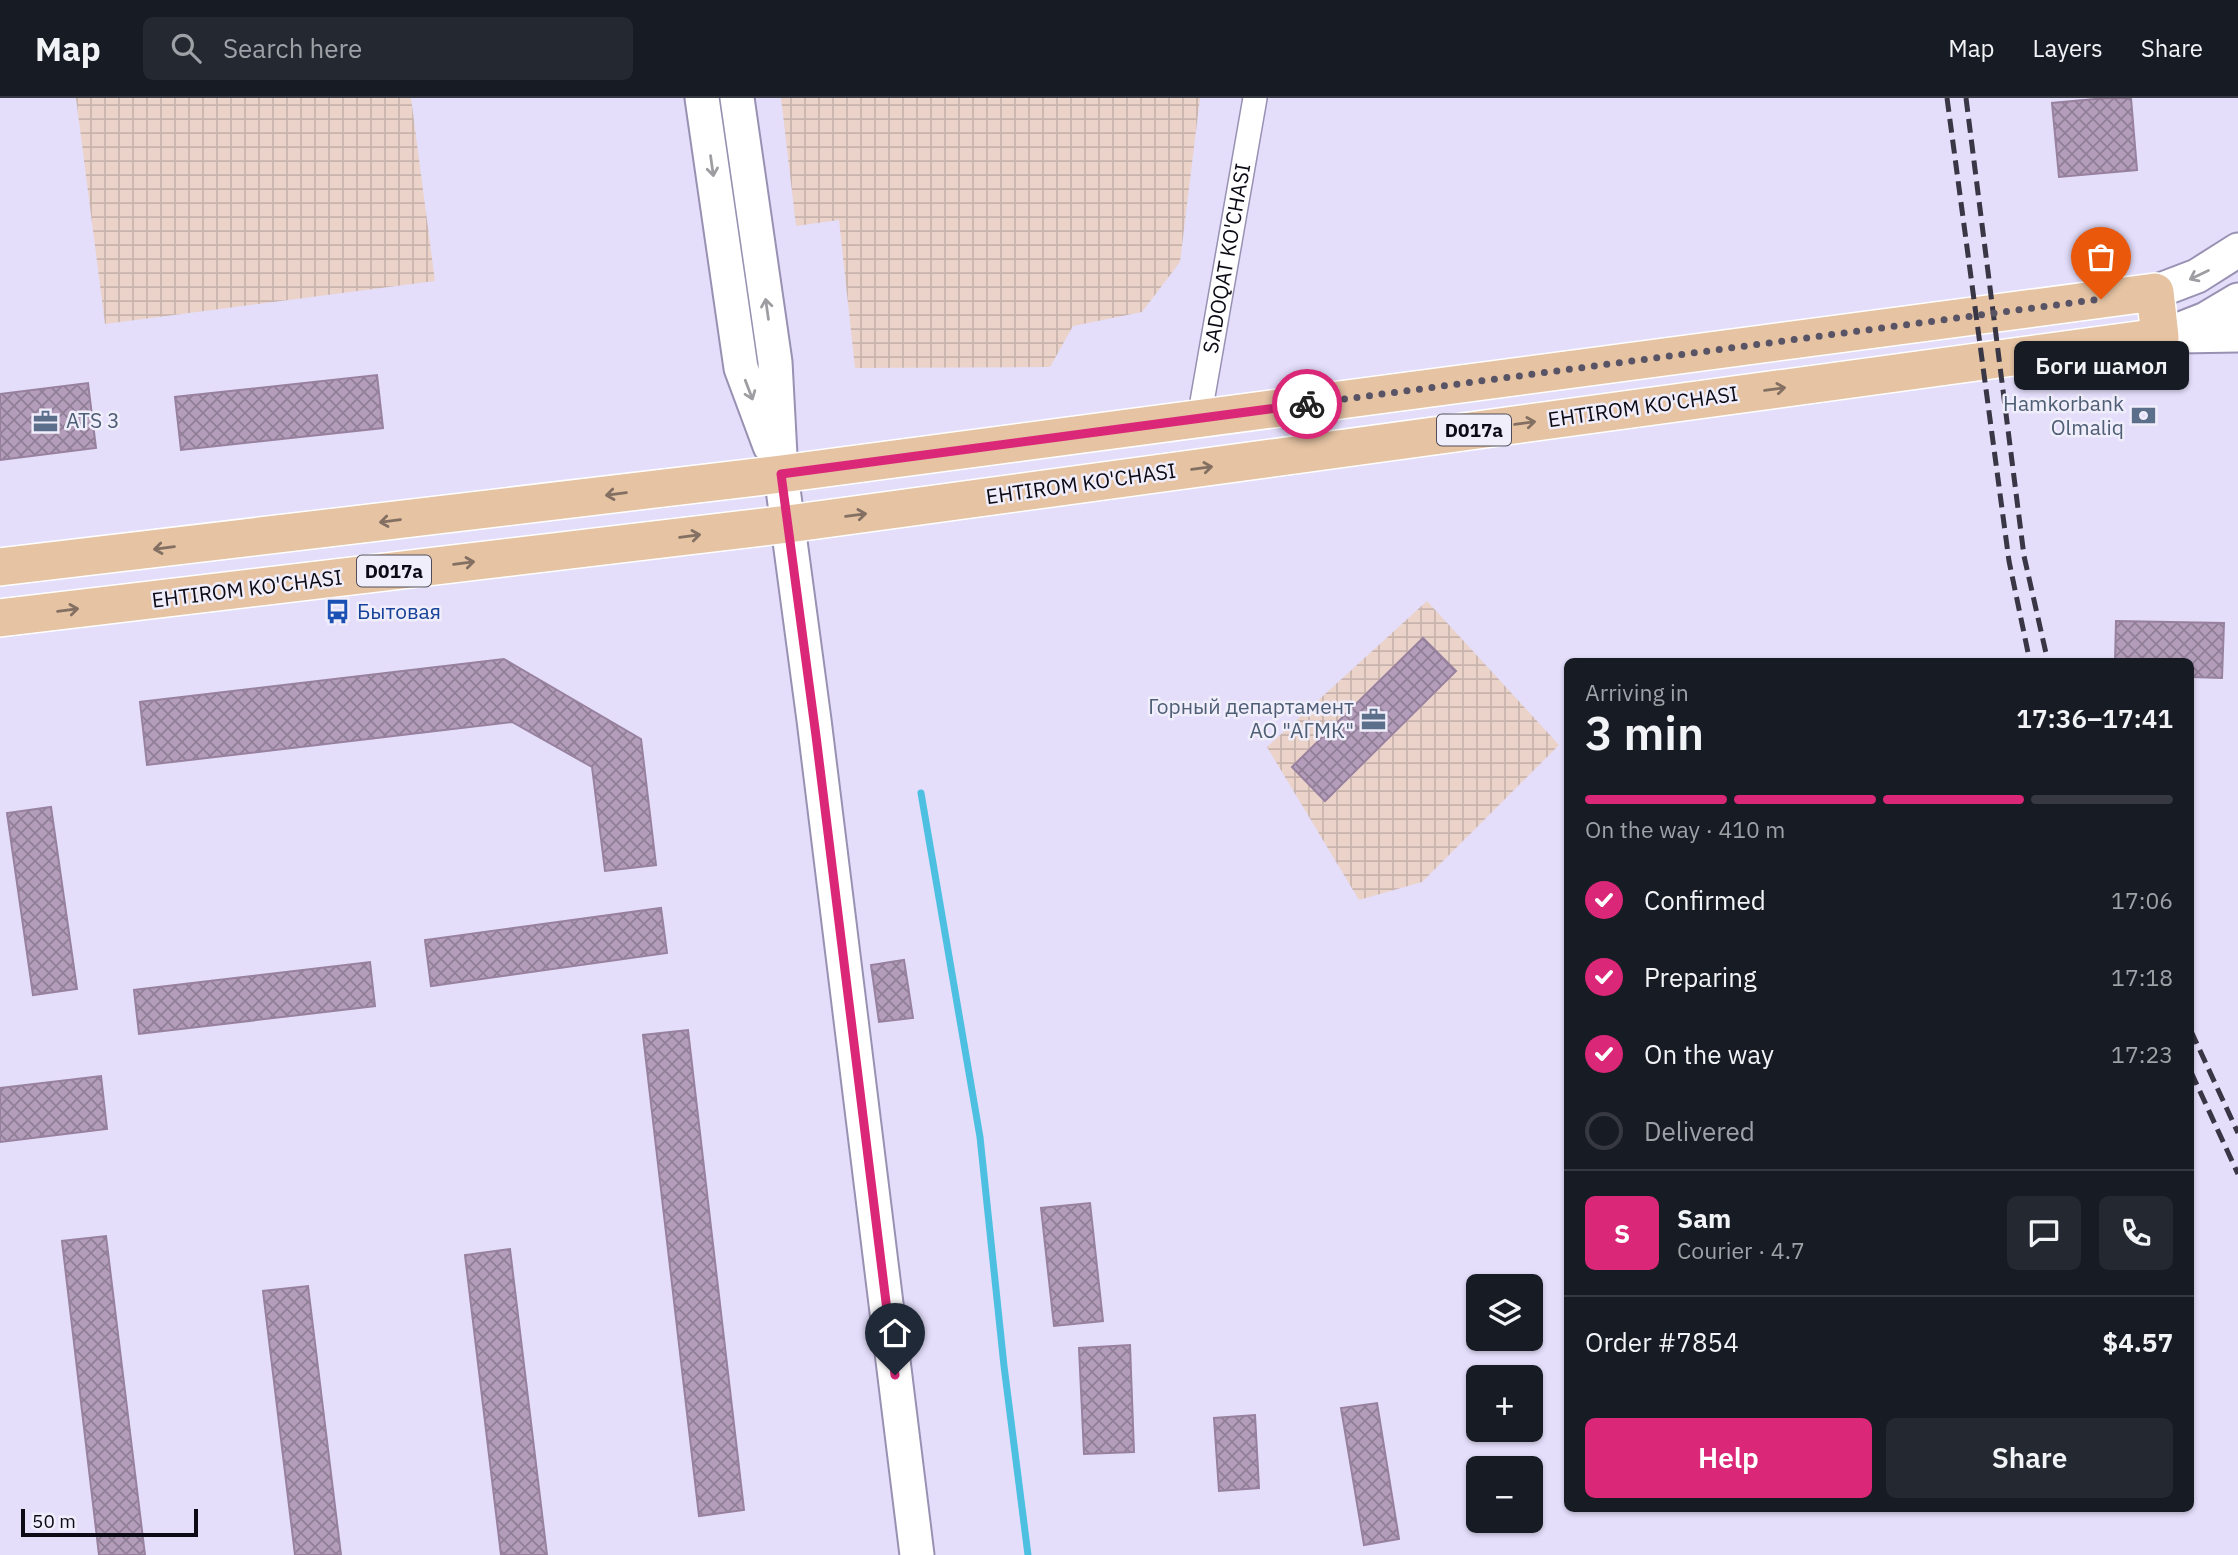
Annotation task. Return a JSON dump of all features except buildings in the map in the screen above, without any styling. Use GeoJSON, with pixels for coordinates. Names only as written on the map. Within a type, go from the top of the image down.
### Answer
{"type":"FeatureCollection","features":[{"type":"Feature","properties":{"kind":"main road"},"geometry":{"type":"LineString","coordinates":[[702,98],[741,368],[781,474]]}},
{"type":"Feature","properties":{"kind":"main road"},"geometry":{"type":"LineString","coordinates":[[737,98],[775,362],[781,474],[917,1555]]}},
{"type":"Feature","properties":{"kind":"main road"},"geometry":{"type":"LineString","coordinates":[[2160,337],[2155,292],[2197,276],[2238,250]]}},
{"type":"Feature","properties":{"kind":"main road","name":"D017a"},"geometry":{"type":"LineString","coordinates":[[0,567],[781,474],[2155,292]]}},
{"type":"Feature","properties":{"kind":"main road"},"geometry":{"type":"LineString","coordinates":[[2160,337],[2206,318],[2238,300]]}},
{"type":"Feature","properties":{"kind":"main road"},"geometry":{"type":"LineString","coordinates":[[2160,337],[2238,335]]}},
{"type":"Feature","properties":{"kind":"main road","name":"EHTIROM KO'CHASI"},"geometry":{"type":"LineString","coordinates":[[0,618],[788,524],[2160,337]]}},
{"type":"Feature","properties":{"kind":"street","name":"SADOQAT KO'CHASI"},"geometry":{"type":"LineString","coordinates":[[1199,419],[1255,98]]}},
{"type":"Feature","properties":{"kind":"shaded area"},"geometry":{"type":"Polygon","coordinates":[[[76,98],[411,98],[435,281],[105,324],[76,98]]]}},
{"type":"Feature","properties":{"kind":"shaded area"},"geometry":{"type":"Polygon","coordinates":[[[781,98],[1200,98],[1180,262],[1142,312],[1073,326],[1050,367],[855,368],[839,220],[796,226],[781,98]]]}},
{"type":"Feature","properties":{"kind":"shaded area"},"geometry":{"type":"Polygon","coordinates":[[[1427,601],[1559,745],[1422,882],[1359,900],[1267,747],[1427,601]]]}},
{"type":"Feature","properties":{"kind":"waterway"},"geometry":{"type":"LineString","coordinates":[[921,793],[980,1137],[1004,1366],[1028,1555]]}},
{"type":"Feature","properties":{"kind":"railway"},"geometry":{"type":"LineString","coordinates":[[1947,98],[2009,561],[2029,658]]}},
{"type":"Feature","properties":{"kind":"railway"},"geometry":{"type":"LineString","coordinates":[[1966,98],[2024,556],[2047,658]]}},
{"type":"Feature","properties":{"kind":"railway"},"geometry":{"type":"LineString","coordinates":[[2194,1038],[2238,1133]]}},
{"type":"Feature","properties":{"kind":"railway"},"geometry":{"type":"LineString","coordinates":[[2194,1079],[2238,1174]]}},
{"type":"Feature","properties":{"kind":"way so far"},"geometry":{"type":"LineString","coordinates":[[1307,404],[2101,299]]}},
{"type":"Feature","properties":{"kind":"place","name":"Боги шамол"},"geometry":{"type":"Point","coordinates":[2101,299]}},
{"type":"Feature","properties":{"kind":"place","name":"Hamkorbank Olmaliq"},"geometry":{"type":"Point","coordinates":[2144,416]}},
{"type":"Feature","properties":{"kind":"place","name":"ATS 3"},"geometry":{"type":"Point","coordinates":[46,421]}},
{"type":"Feature","properties":{"kind":"place","name":"Бытовая"},"geometry":{"type":"Point","coordinates":[337,612]}},
{"type":"Feature","properties":{"kind":"place","name":"Горный департамент АО \"АГМК\""},"geometry":{"type":"Point","coordinates":[1374,719]}},
{"type":"Feature","properties":{"kind":"route"},"geometry":{"type":"LineString","coordinates":[[895,1375],[781,474],[1307,404]]}}]}
